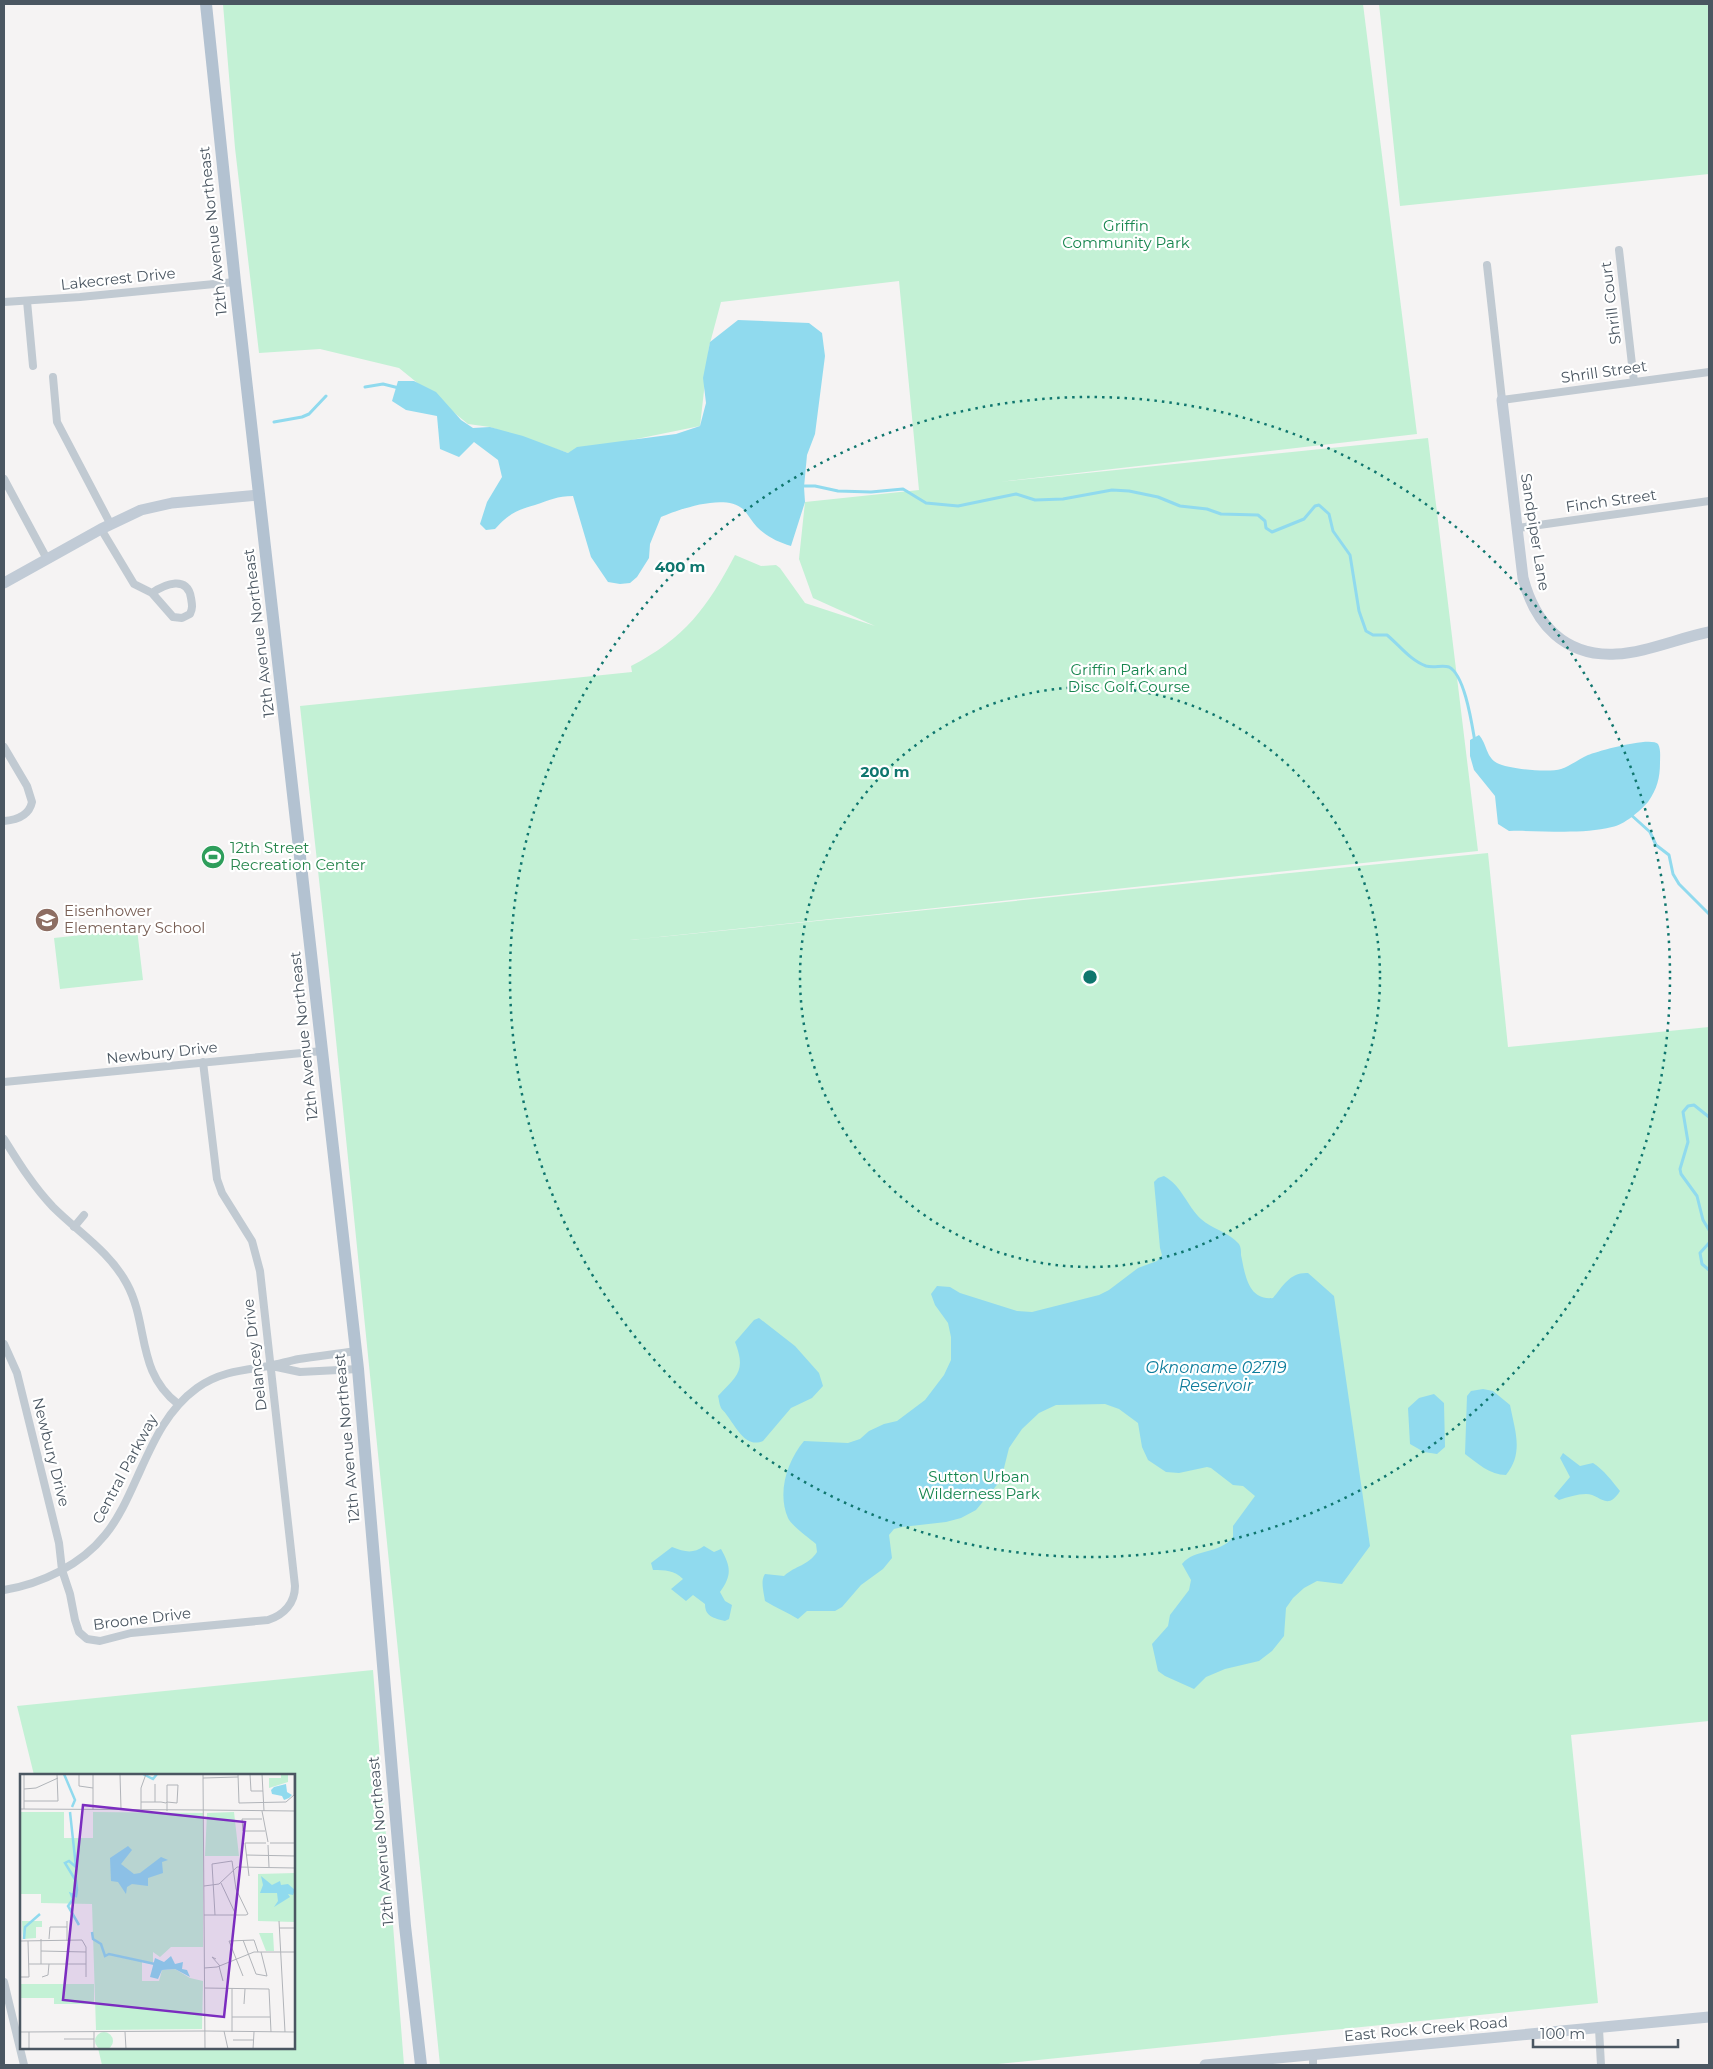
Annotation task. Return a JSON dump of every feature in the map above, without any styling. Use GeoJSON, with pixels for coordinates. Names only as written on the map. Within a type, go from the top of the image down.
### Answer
{"type":"FeatureCollection","features":[{"type":"Feature","properties":{"kind":"main road","name":"12th Avenue Northeast"},"geometry":{"type":"LineString","coordinates":[[206,4],[235,282],[358,1369],[405,1926],[421,2065]]}},
{"type":"Feature","properties":{"kind":"street","name":"Shrill Court"},"geometry":{"type":"LineString","coordinates":[[1619,250],[1634,382]]}},
{"type":"Feature","properties":{"kind":"street","name":"Sandpiper Lane"},"geometry":{"type":"LineString","coordinates":[[1487,265],[1523,578],[1531,602],[1545,626],[1566,642],[1592,652],[1616,654],[1709,632]]}},
{"type":"Feature","properties":{"kind":"street","name":"Lakecrest Drive"},"geometry":{"type":"LineString","coordinates":[[4,302],[235,282]]}},
{"type":"Feature","properties":{"kind":"street"},"geometry":{"type":"LineString","coordinates":[[27,301],[33,366]]}},
{"type":"Feature","properties":{"kind":"street","name":"Shrill Street"},"geometry":{"type":"LineString","coordinates":[[1502,400],[1709,372]]}},
{"type":"Feature","properties":{"kind":"street"},"geometry":{"type":"LineString","coordinates":[[53,377],[57,422],[130,580],[140,589],[152,593],[173,616],[182,618],[190,614],[192,605],[190,592],[186,586],[182,584],[169,584],[152,593]]}},
{"type":"Feature","properties":{"kind":"street"},"geometry":{"type":"LineString","coordinates":[[4,479],[47,559]]}},
{"type":"Feature","properties":{"kind":"street"},"geometry":{"type":"LineString","coordinates":[[4,583],[141,510],[172,502],[259,495]]}},
{"type":"Feature","properties":{"kind":"street","name":"Finch Street"},"geometry":{"type":"LineString","coordinates":[[1518,528],[1709,501]]}},
{"type":"Feature","properties":{"kind":"street"},"geometry":{"type":"LineString","coordinates":[[4,747],[32,797],[32,806],[22,816],[4,820]]}},
{"type":"Feature","properties":{"kind":"street","name":"Newbury Drive"},"geometry":{"type":"LineString","coordinates":[[4,1082],[322,1051]]}},
{"type":"Feature","properties":{"kind":"street","name":"Delancey Drive"},"geometry":{"type":"LineString","coordinates":[[203,1062],[217,1179],[222,1193],[255,1247],[260,1271],[295,1592],[287,1608],[278,1616],[268,1620],[246,1621]]}},
{"type":"Feature","properties":{"kind":"street"},"geometry":{"type":"LineString","coordinates":[[4,1139],[37,1188],[74,1227],[92,1242],[122,1276],[132,1295],[152,1372],[163,1391],[178,1404]]}},
{"type":"Feature","properties":{"kind":"street"},"geometry":{"type":"LineString","coordinates":[[74,1227],[84,1215]]}},
{"type":"Feature","properties":{"kind":"street","name":"Newbury Drive"},"geometry":{"type":"LineString","coordinates":[[4,1344],[17,1372],[59,1542],[62,1570]]}},
{"type":"Feature","properties":{"kind":"street","name":"Central Parkway"},"geometry":{"type":"LineString","coordinates":[[4,1590],[31,1584],[62,1570],[88,1552],[106,1534],[127,1499],[161,1428],[178,1404],[196,1389],[217,1377],[244,1369],[270,1366],[299,1359],[356,1352]]}},
{"type":"Feature","properties":{"kind":"street","name":"Central Parkway"},"geometry":{"type":"LineString","coordinates":[[270,1366],[300,1372],[358,1369]]}},
{"type":"Feature","properties":{"kind":"street","name":"Broone Drive"},"geometry":{"type":"LineString","coordinates":[[62,1570],[79,1632],[92,1641],[131,1634],[246,1621]]}},
{"type":"Feature","properties":{"kind":"street"},"geometry":{"type":"LineString","coordinates":[[4,1982],[20,2048]]}},
{"type":"Feature","properties":{"kind":"street","name":"East Rock Creek Road"},"geometry":{"type":"LineString","coordinates":[[1204,2065],[1313,2060],[1709,2018]]}},
{"type":"Feature","properties":{"kind":"street"},"geometry":{"type":"LineString","coordinates":[[1599,2029],[1601,2065]]}},
{"type":"Feature","properties":{"kind":"street"},"geometry":{"type":"LineString","coordinates":[[20,2049],[24,2065]]}},
{"type":"Feature","properties":{"kind":"green space","name":"Sutton Urban Wilderness Park"},"geometry":{"type":"Polygon","coordinates":[[[223,4],[1363,4],[1417,434],[999,482],[1428,438],[1478,851],[630,940],[1488,853],[1508,1047],[1709,1027],[1709,1721],[1571,1735],[1598,2003],[988,2065],[440,2065],[329,971],[300,706],[632,672],[631,666],[666,645],[693,620],[715,590],[735,555],[761,566],[776,565],[805,603],[875,626],[813,598],[799,559],[805,502],[919,490],[899,281],[721,302],[709,347],[700,426],[568,453],[490,427],[468,424],[399,368],[320,349],[259,353],[235,148],[223,4]]]}},
{"type":"Feature","properties":{"kind":"green space"},"geometry":{"type":"Polygon","coordinates":[[[1379,4],[1709,4],[1709,174],[1400,206],[1379,4]]]}},
{"type":"Feature","properties":{"kind":"green space"},"geometry":{"type":"Polygon","coordinates":[[[137,929],[143,980],[60,989],[54,938],[137,929]]]}},
{"type":"Feature","properties":{"kind":"green space"},"geometry":{"type":"Polygon","coordinates":[[[373,1670],[404,2065],[102,2065],[98,2049],[295,2049],[295,1774],[34,1774],[17,1706],[373,1670]]]}},
{"type":"Feature","properties":{"kind":"water"},"geometry":{"type":"Polygon","coordinates":[[[738,320],[809,323],[822,333],[825,356],[815,434],[807,455],[804,487],[805,502],[791,546],[765,534],[755,525],[743,509],[735,504],[714,502],[702,504],[661,517],[650,544],[649,558],[637,577],[630,583],[608,582],[591,557],[573,496],[554,499],[522,509],[513,513],[495,529],[486,530],[480,524],[487,502],[502,477],[498,460],[474,442],[459,457],[440,449],[437,416],[406,410],[392,401],[398,381],[414,381],[436,392],[461,420],[473,428],[490,427],[523,436],[568,453],[577,447],[676,434],[700,426],[706,403],[703,378],[710,342],[738,320]]]}},
{"type":"Feature","properties":{"kind":"water"},"geometry":{"type":"Polygon","coordinates":[[[1479,735],[1489,754],[1497,763],[1519,769],[1538,770],[1561,769],[1588,755],[1635,743],[1653,742],[1658,744],[1660,751],[1659,779],[1654,793],[1645,806],[1617,826],[1574,832],[1509,831],[1498,824],[1495,796],[1474,770],[1470,756],[1470,740],[1479,735]]]}},
{"type":"Feature","properties":{"kind":"water","name":"Oknoname 02719 Reservoir"},"geometry":{"type":"Polygon","coordinates":[[[1164,1176],[1175,1185],[1201,1219],[1230,1236],[1239,1244],[1246,1278],[1253,1291],[1258,1295],[1265,1298],[1273,1298],[1292,1277],[1308,1273],[1334,1296],[1370,1546],[1342,1584],[1317,1581],[1304,1588],[1293,1598],[1286,1608],[1284,1636],[1272,1651],[1259,1661],[1225,1669],[1206,1677],[1194,1689],[1165,1676],[1158,1671],[1152,1644],[1168,1626],[1170,1615],[1189,1590],[1191,1580],[1182,1564],[1193,1556],[1221,1547],[1227,1543],[1233,1537],[1233,1526],[1255,1496],[1243,1486],[1233,1485],[1211,1468],[1207,1467],[1179,1473],[1166,1472],[1148,1460],[1142,1447],[1138,1423],[1119,1409],[1105,1404],[1056,1405],[1039,1413],[1022,1429],[1009,1448],[1001,1480],[976,1510],[961,1518],[946,1522],[894,1529],[889,1535],[892,1558],[883,1569],[861,1585],[842,1607],[835,1611],[807,1611],[798,1619],[765,1601],[763,1584],[765,1574],[784,1576],[806,1563],[817,1552],[816,1544],[796,1528],[788,1518],[783,1498],[789,1468],[804,1441],[848,1443],[860,1439],[869,1431],[884,1424],[897,1421],[925,1400],[944,1375],[951,1360],[951,1337],[948,1323],[935,1305],[931,1294],[937,1286],[950,1287],[960,1293],[1017,1311],[1032,1312],[1099,1295],[1109,1290],[1138,1268],[1157,1261],[1162,1255],[1154,1182],[1164,1176]]]}},
{"type":"Feature","properties":{"kind":"water"},"geometry":{"type":"Polygon","coordinates":[[[759,1318],[795,1346],[819,1373],[823,1386],[812,1398],[791,1408],[763,1441],[757,1443],[751,1442],[741,1435],[721,1408],[718,1396],[731,1383],[740,1366],[735,1342],[754,1320],[759,1318]]]}},
{"type":"Feature","properties":{"kind":"water"},"geometry":{"type":"Polygon","coordinates":[[[1483,1389],[1493,1391],[1510,1405],[1517,1442],[1512,1467],[1506,1475],[1489,1471],[1465,1454],[1467,1396],[1471,1391],[1483,1389]]]}},
{"type":"Feature","properties":{"kind":"water"},"geometry":{"type":"Polygon","coordinates":[[[1434,1394],[1444,1403],[1445,1447],[1437,1454],[1424,1452],[1410,1444],[1408,1408],[1419,1398],[1434,1394]]]}},
{"type":"Feature","properties":{"kind":"water"},"geometry":{"type":"Polygon","coordinates":[[[1563,1453],[1580,1466],[1593,1463],[1608,1476],[1620,1491],[1615,1497],[1607,1501],[1586,1494],[1559,1500],[1554,1496],[1570,1477],[1560,1458],[1563,1453]]]}},
{"type":"Feature","properties":{"kind":"water"},"geometry":{"type":"Polygon","coordinates":[[[704,1546],[714,1552],[721,1549],[727,1561],[729,1571],[727,1581],[720,1592],[725,1601],[732,1605],[729,1619],[725,1621],[708,1614],[705,1604],[693,1595],[686,1601],[671,1589],[683,1579],[673,1572],[653,1570],[651,1563],[672,1547],[689,1551],[704,1546]]]}},
{"type":"Feature","properties":{"kind":"waterway"},"geometry":{"type":"LineString","coordinates":[[365,387],[383,384],[399,388]]}},
{"type":"Feature","properties":{"kind":"waterway"},"geometry":{"type":"LineString","coordinates":[[274,422],[309,414],[326,396]]}},
{"type":"Feature","properties":{"kind":"waterway"},"geometry":{"type":"LineString","coordinates":[[800,486],[815,486],[838,491],[871,492],[903,489],[926,503],[958,506],[1016,494],[1035,500],[1063,499],[1112,490],[1129,491],[1158,497],[1180,506],[1207,509],[1221,514],[1258,515],[1265,521],[1266,528],[1272,532],[1304,519],[1315,506],[1319,505],[1329,514],[1333,531],[1350,555],[1359,611],[1366,631],[1373,635],[1387,635],[1410,657],[1421,664],[1429,667],[1449,667],[1455,672],[1467,701],[1475,742]]}},
{"type":"Feature","properties":{"kind":"waterway"},"geometry":{"type":"LineString","coordinates":[[1629,813],[1650,832],[1656,845],[1669,855],[1673,874],[1679,884],[1709,914]]}},
{"type":"Feature","properties":{"kind":"waterway"},"geometry":{"type":"LineString","coordinates":[[1709,1117],[1694,1105],[1688,1106],[1683,1112],[1688,1142],[1680,1169],[1681,1174],[1697,1196],[1703,1220],[1709,1230]]}},
{"type":"Feature","properties":{"kind":"waterway"},"geometry":{"type":"LineString","coordinates":[[1709,1243],[1700,1253],[1702,1264],[1709,1270]]}},
{"type":"Feature","properties":{"kind":"place","name":"12th Street Recreation Center"},"geometry":{"type":"Point","coordinates":[213,857]}},
{"type":"Feature","properties":{"kind":"place","name":"Eisenhower Elementary School"},"geometry":{"type":"Point","coordinates":[47,920]}},
{"type":"Feature","properties":{"kind":"park label","name":"Griffin Community Park"},"geometry":{"type":"Point","coordinates":[1126,234]}},
{"type":"Feature","properties":{"kind":"park label","name":"Griffin Park and Disc Golf Course"},"geometry":{"type":"Point","coordinates":[1129,678]}}]}
